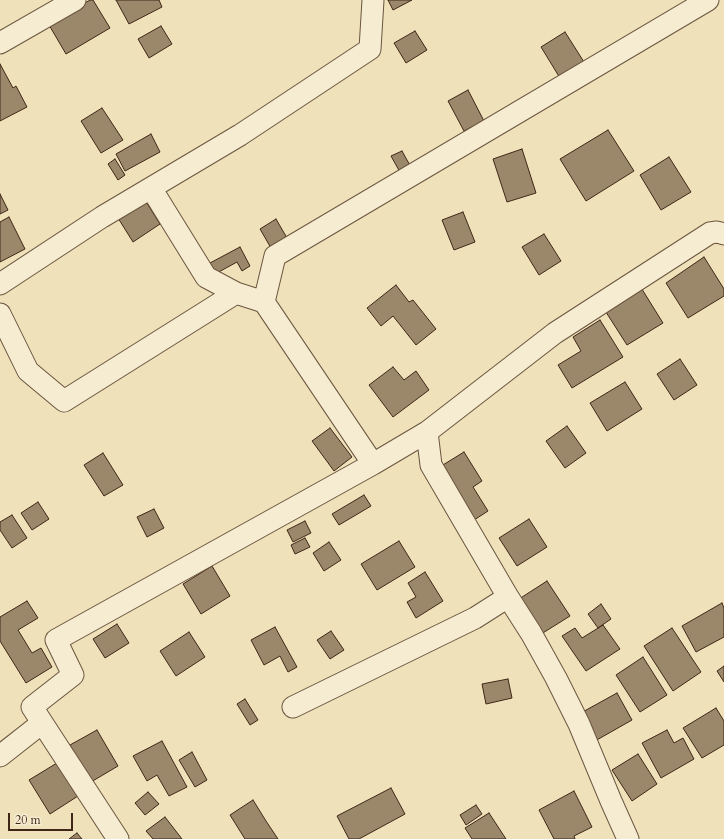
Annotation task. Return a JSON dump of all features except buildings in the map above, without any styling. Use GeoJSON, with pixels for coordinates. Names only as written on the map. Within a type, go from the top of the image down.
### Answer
{"type":"FeatureCollection","features":[{"type":"Feature","properties":{"kind":"street"},"geometry":{"type":"LineString","coordinates":[[0,43],[75,0]]}},
{"type":"Feature","properties":{"kind":"street"},"geometry":{"type":"LineString","coordinates":[[0,284],[102,217],[240,135],[370,49],[373,0]]}},
{"type":"Feature","properties":{"kind":"street"},"geometry":{"type":"LineString","coordinates":[[264,302],[275,256],[708,0]]}},
{"type":"Feature","properties":{"kind":"street"},"geometry":{"type":"LineString","coordinates":[[151,188],[206,277],[236,293],[264,302],[373,464]]}},
{"type":"Feature","properties":{"kind":"street"},"geometry":{"type":"LineString","coordinates":[[118,839],[32,707],[72,676],[56,640],[373,464],[427,432],[555,333],[710,233],[718,232],[724,234]]}},
{"type":"Feature","properties":{"kind":"street"},"geometry":{"type":"LineString","coordinates":[[0,314],[28,371],[64,401],[236,293]]}},
{"type":"Feature","properties":{"kind":"street"},"geometry":{"type":"LineString","coordinates":[[427,432],[431,465],[508,597],[531,633],[579,724],[610,801],[628,839]]}},
{"type":"Feature","properties":{"kind":"street"},"geometry":{"type":"LineString","coordinates":[[292,707],[475,618],[508,597]]}},
{"type":"Feature","properties":{"kind":"street"},"geometry":{"type":"LineString","coordinates":[[0,756],[42,723]]}}]}
